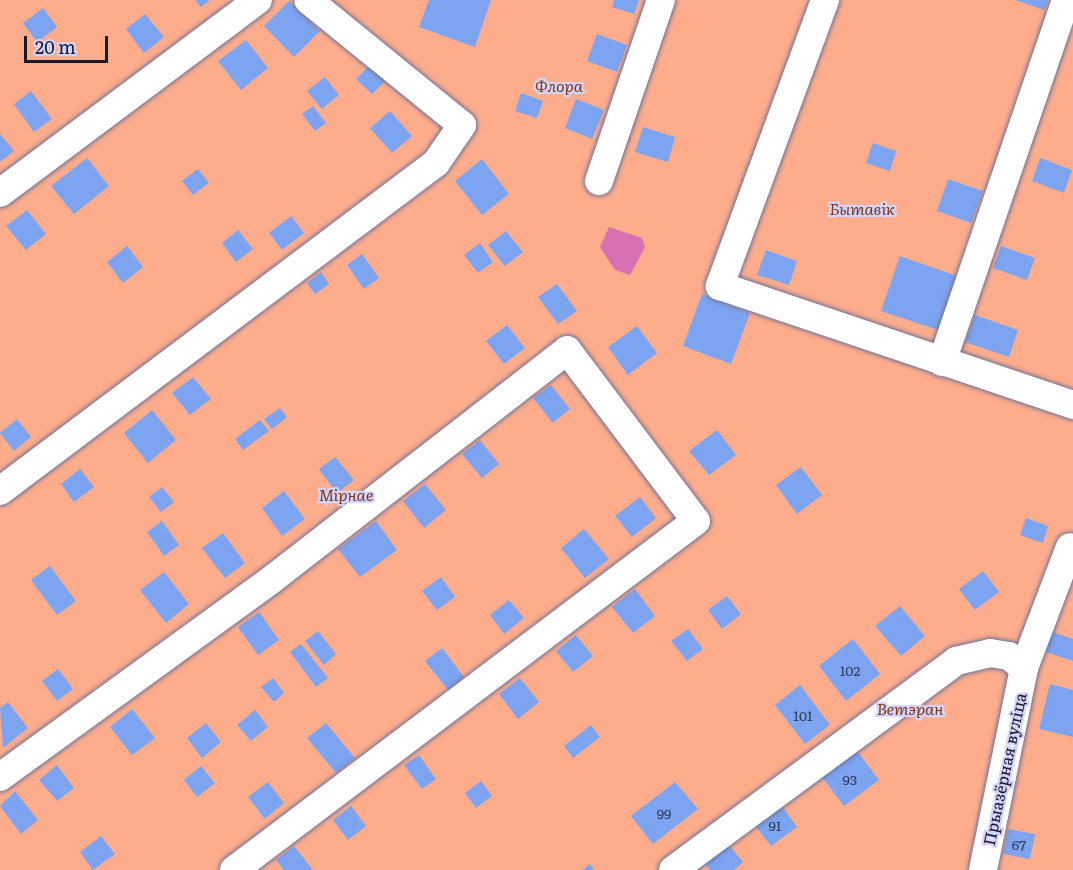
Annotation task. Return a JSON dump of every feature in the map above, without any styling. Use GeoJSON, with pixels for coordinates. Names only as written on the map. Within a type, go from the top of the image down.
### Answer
{"type":"FeatureCollection","features":[{"type":"Feature","properties":{"kind":"lane"},"geometry":{"type":"LineString","coordinates":[[0,193],[258,0]]}},
{"type":"Feature","properties":{"kind":"lane"},"geometry":{"type":"LineString","coordinates":[[0,491],[436,163],[462,125],[308,0]]}},
{"type":"Feature","properties":{"kind":"lane"},"geometry":{"type":"LineString","coordinates":[[599,181],[661,0]]}},
{"type":"Feature","properties":{"kind":"lane"},"geometry":{"type":"LineString","coordinates":[[825,0],[720,286],[1073,405]]}},
{"type":"Feature","properties":{"kind":"lane"},"geometry":{"type":"LineString","coordinates":[[942,362],[1066,0]]}},
{"type":"Feature","properties":{"kind":"lane"},"geometry":{"type":"LineString","coordinates":[[0,777],[271,580],[567,350],[696,521],[234,870]]}},
{"type":"Feature","properties":{"kind":"lane","name":"Прыазёрная вуліца"},"geometry":{"type":"LineString","coordinates":[[983,870],[1024,668],[1070,547]]}},
{"type":"Feature","properties":{"kind":"lane"},"geometry":{"type":"LineString","coordinates":[[673,870],[956,661],[990,653],[1009,656],[1024,668]]}},
{"type":"Feature","properties":{"kind":"green space"},"geometry":{"type":"Polygon","coordinates":[[[0,0],[1073,0],[1073,870],[0,870],[0,0]]]}},
{"type":"Feature","properties":{"kind":"shaded area"},"geometry":{"type":"Polygon","coordinates":[[[609,227],[642,238],[645,247],[630,275],[615,270],[600,247],[609,227]]]}},
{"type":"Feature","properties":{"kind":"building"},"geometry":{"type":"Polygon","coordinates":[[[195,0],[210,0],[201,7],[195,0]]]}},
{"type":"Feature","properties":{"kind":"building"},"geometry":{"type":"Polygon","coordinates":[[[429,0],[491,0],[475,47],[419,27],[429,0]]]}},
{"type":"Feature","properties":{"kind":"building"},"geometry":{"type":"Polygon","coordinates":[[[614,0],[639,0],[634,14],[612,7],[614,0]]]}},
{"type":"Feature","properties":{"kind":"building"},"geometry":{"type":"Polygon","coordinates":[[[1015,0],[1048,0],[1044,10],[1015,0]]]}},
{"type":"Feature","properties":{"kind":"building"},"geometry":{"type":"Polygon","coordinates":[[[289,1],[320,31],[294,57],[264,26],[289,1]]]}},
{"type":"Feature","properties":{"kind":"building"},"geometry":{"type":"Polygon","coordinates":[[[43,8],[57,27],[37,42],[23,23],[43,8]]]}},
{"type":"Feature","properties":{"kind":"building"},"geometry":{"type":"Polygon","coordinates":[[[145,14],[164,37],[144,53],[126,29],[145,14]]]}},
{"type":"Feature","properties":{"kind":"building"},"geometry":{"type":"Polygon","coordinates":[[[597,34],[627,45],[617,72],[587,61],[597,34]]]}},
{"type":"Feature","properties":{"kind":"building"},"geometry":{"type":"Polygon","coordinates":[[[246,40],[268,68],[241,90],[218,61],[246,40]]]}},
{"type":"Feature","properties":{"kind":"building"},"geometry":{"type":"Polygon","coordinates":[[[371,64],[387,79],[372,94],[356,79],[371,64]]]}},
{"type":"Feature","properties":{"kind":"building"},"geometry":{"type":"Polygon","coordinates":[[[325,77],[339,95],[322,109],[307,91],[325,77]]]}},
{"type":"Feature","properties":{"kind":"building"},"geometry":{"type":"Polygon","coordinates":[[[31,91],[52,119],[34,132],[14,104],[31,91]]]}},
{"type":"Feature","properties":{"kind":"building"},"geometry":{"type":"Polygon","coordinates":[[[521,93],[543,101],[537,118],[515,111],[521,93]]]}},
{"type":"Feature","properties":{"kind":"building"},"geometry":{"type":"Polygon","coordinates":[[[576,99],[604,110],[592,139],[565,128],[576,99]]]}},
{"type":"Feature","properties":{"kind":"building"},"geometry":{"type":"Polygon","coordinates":[[[313,106],[326,123],[315,131],[302,114],[313,106]]]}},
{"type":"Feature","properties":{"kind":"building"},"geometry":{"type":"Polygon","coordinates":[[[390,111],[412,136],[392,153],[370,128],[390,111]]]}},
{"type":"Feature","properties":{"kind":"building"},"geometry":{"type":"Polygon","coordinates":[[[643,127],[675,137],[668,162],[635,152],[643,127]]]}},
{"type":"Feature","properties":{"kind":"building"},"geometry":{"type":"Polygon","coordinates":[[[0,134],[14,151],[0,162],[0,134]]]}},
{"type":"Feature","properties":{"kind":"building"},"geometry":{"type":"Polygon","coordinates":[[[873,143],[896,151],[890,171],[866,163],[873,143]]]}},
{"type":"Feature","properties":{"kind":"building"},"geometry":{"type":"Polygon","coordinates":[[[87,158],[109,186],[74,214],[51,186],[87,158]]]}},
{"type":"Feature","properties":{"kind":"building"},"geometry":{"type":"Polygon","coordinates":[[[1040,158],[1072,170],[1064,193],[1032,181],[1040,158]]]}},
{"type":"Feature","properties":{"kind":"building"},"geometry":{"type":"Polygon","coordinates":[[[482,159],[509,194],[482,215],[455,181],[482,159]]]}},
{"type":"Feature","properties":{"kind":"building"},"geometry":{"type":"Polygon","coordinates":[[[198,169],[209,183],[193,195],[182,181],[198,169]]]}},
{"type":"Feature","properties":{"kind":"building"},"geometry":{"type":"Polygon","coordinates":[[[948,179],[983,191],[971,223],[937,211],[948,179]]]}},
{"type":"Feature","properties":{"kind":"building"},"geometry":{"type":"Polygon","coordinates":[[[27,210],[46,234],[26,250],[6,226],[27,210]]]}},
{"type":"Feature","properties":{"kind":"building"},"geometry":{"type":"Polygon","coordinates":[[[291,216],[304,233],[282,250],[269,233],[291,216]]]}},
{"type":"Feature","properties":{"kind":"building"},"geometry":{"type":"Polygon","coordinates":[[[238,230],[253,249],[236,262],[222,243],[238,230]]]}},
{"type":"Feature","properties":{"kind":"building"},"geometry":{"type":"Polygon","coordinates":[[[506,231],[523,252],[505,266],[488,245],[506,231]]]}},
{"type":"Feature","properties":{"kind":"building"},"geometry":{"type":"Polygon","coordinates":[[[480,243],[493,262],[478,273],[464,255],[480,243]]]}},
{"type":"Feature","properties":{"kind":"building"},"geometry":{"type":"Polygon","coordinates":[[[127,246],[143,267],[123,283],[107,262],[127,246]]]}},
{"type":"Feature","properties":{"kind":"building"},"geometry":{"type":"Polygon","coordinates":[[[1001,246],[1035,258],[1027,280],[993,268],[1001,246]]]}},
{"type":"Feature","properties":{"kind":"building"},"geometry":{"type":"Polygon","coordinates":[[[766,250],[797,261],[789,285],[757,275],[766,250]]]}},
{"type":"Feature","properties":{"kind":"building"},"geometry":{"type":"Polygon","coordinates":[[[362,254],[379,278],[364,289],[347,265],[362,254]]]}},
{"type":"Feature","properties":{"kind":"building"},"geometry":{"type":"Polygon","coordinates":[[[900,256],[957,276],[938,330],[881,311],[900,256]]]}},
{"type":"Feature","properties":{"kind":"building"},"geometry":{"type":"Polygon","coordinates":[[[321,272],[329,284],[315,294],[307,283],[321,272]]]}},
{"type":"Feature","properties":{"kind":"building"},"geometry":{"type":"Polygon","coordinates":[[[557,284],[577,311],[558,324],[538,297],[557,284]]]}},
{"type":"Feature","properties":{"kind":"building"},"geometry":{"type":"Polygon","coordinates":[[[702,294],[750,313],[731,364],[683,346],[702,294]]]}},
{"type":"Feature","properties":{"kind":"building"},"geometry":{"type":"Polygon","coordinates":[[[975,315],[1018,330],[1009,357],[965,342],[975,315]]]}},
{"type":"Feature","properties":{"kind":"building"},"geometry":{"type":"Polygon","coordinates":[[[507,325],[525,348],[504,364],[486,341],[507,325]]]}},
{"type":"Feature","properties":{"kind":"building"},"geometry":{"type":"Polygon","coordinates":[[[637,326],[657,353],[628,375],[608,347],[637,326]]]}},
{"type":"Feature","properties":{"kind":"building"},"geometry":{"type":"Polygon","coordinates":[[[193,377],[211,399],[190,415],[172,393],[193,377]]]}},
{"type":"Feature","properties":{"kind":"building"},"geometry":{"type":"Polygon","coordinates":[[[551,385],[570,409],[553,423],[533,398],[551,385]]]}},
{"type":"Feature","properties":{"kind":"building"},"geometry":{"type":"Polygon","coordinates":[[[280,408],[287,417],[272,429],[264,419],[280,408]]]}},
{"type":"Feature","properties":{"kind":"building"},"geometry":{"type":"Polygon","coordinates":[[[152,410],[176,440],[148,463],[124,433],[152,410]]]}},
{"type":"Feature","properties":{"kind":"building"},"geometry":{"type":"Polygon","coordinates":[[[17,419],[31,437],[14,451],[0,433],[17,419]]]}},
{"type":"Feature","properties":{"kind":"building"},"geometry":{"type":"Polygon","coordinates":[[[260,420],[269,431],[243,450],[235,439],[260,420]]]}},
{"type":"Feature","properties":{"kind":"building"},"geometry":{"type":"Polygon","coordinates":[[[717,430],[736,455],[709,475],[689,451],[717,430]]]}},
{"type":"Feature","properties":{"kind":"building"},"geometry":{"type":"Polygon","coordinates":[[[480,440],[499,464],[482,478],[462,454],[480,440]]]}},
{"type":"Feature","properties":{"kind":"building"},"geometry":{"type":"Polygon","coordinates":[[[335,457],[354,480],[337,493],[319,469],[335,457]]]}},
{"type":"Feature","properties":{"kind":"building"},"geometry":{"type":"Polygon","coordinates":[[[801,467],[822,495],[797,514],[776,485],[801,467]]]}},
{"type":"Feature","properties":{"kind":"building"},"geometry":{"type":"Polygon","coordinates":[[[80,469],[94,487],[74,502],[61,484],[80,469]]]}},
{"type":"Feature","properties":{"kind":"building"},"geometry":{"type":"Polygon","coordinates":[[[425,484],[446,510],[424,528],[403,501],[425,484]]]}},
{"type":"Feature","properties":{"kind":"building"},"geometry":{"type":"Polygon","coordinates":[[[162,487],[174,502],[161,512],[149,497],[162,487]]]}},
{"type":"Feature","properties":{"kind":"building"},"geometry":{"type":"Polygon","coordinates":[[[284,491],[305,519],[282,536],[262,508],[284,491]]]}},
{"type":"Feature","properties":{"kind":"building"},"geometry":{"type":"Polygon","coordinates":[[[640,497],[656,518],[632,537],[615,516],[640,497]]]}},
{"type":"Feature","properties":{"kind":"building"},"geometry":{"type":"Polygon","coordinates":[[[1026,518],[1048,526],[1043,543],[1020,535],[1026,518]]]}},
{"type":"Feature","properties":{"kind":"building"},"geometry":{"type":"Polygon","coordinates":[[[162,521],[179,545],[164,556],[147,532],[162,521]]]}},
{"type":"Feature","properties":{"kind":"building"},"geometry":{"type":"Polygon","coordinates":[[[376,521],[397,550],[360,577],[338,549],[376,521]]]}},
{"type":"Feature","properties":{"kind":"building"},"geometry":{"type":"Polygon","coordinates":[[[584,529],[609,559],[585,578],[561,548],[584,529]]]}},
{"type":"Feature","properties":{"kind":"building"},"geometry":{"type":"Polygon","coordinates":[[[223,533],[245,563],[225,578],[202,548],[223,533]]]}},
{"type":"Feature","properties":{"kind":"building"},"geometry":{"type":"Polygon","coordinates":[[[50,566],[76,601],[57,615],[31,580],[50,566]]]}},
{"type":"Feature","properties":{"kind":"building"},"geometry":{"type":"Polygon","coordinates":[[[983,571],[999,592],[975,610],[959,589],[983,571]]]}},
{"type":"Feature","properties":{"kind":"building"},"geometry":{"type":"Polygon","coordinates":[[[164,572],[189,604],[166,623],[140,590],[164,572]]]}},
{"type":"Feature","properties":{"kind":"building"},"geometry":{"type":"Polygon","coordinates":[[[441,577],[455,597],[437,610],[422,591],[441,577]]]}},
{"type":"Feature","properties":{"kind":"building"},"geometry":{"type":"Polygon","coordinates":[[[635,589],[655,616],[633,633],[612,607],[635,589]]]}},
{"type":"Feature","properties":{"kind":"building"},"geometry":{"type":"Polygon","coordinates":[[[727,596],[741,614],[722,629],[708,610],[727,596]]]}},
{"type":"Feature","properties":{"kind":"building"},"geometry":{"type":"Polygon","coordinates":[[[509,600],[524,618],[504,634],[490,615],[509,600]]]}},
{"type":"Feature","properties":{"kind":"building"},"geometry":{"type":"Polygon","coordinates":[[[900,606],[925,636],[901,656],[875,626],[900,606]]]}},
{"type":"Feature","properties":{"kind":"building"},"geometry":{"type":"Polygon","coordinates":[[[259,612],[279,640],[258,655],[238,627],[259,612]]]}},
{"type":"Feature","properties":{"kind":"building"},"geometry":{"type":"Polygon","coordinates":[[[688,629],[703,649],[687,661],[671,641],[688,629]]]}},
{"type":"Feature","properties":{"kind":"building"},"geometry":{"type":"Polygon","coordinates":[[[318,631],[336,654],[324,665],[305,641],[318,631]]]}},
{"type":"Feature","properties":{"kind":"building"},"geometry":{"type":"Polygon","coordinates":[[[1049,631],[1073,639],[1073,661],[1043,651],[1049,631]]]}},
{"type":"Feature","properties":{"kind":"building"},"geometry":{"type":"Polygon","coordinates":[[[576,635],[593,656],[573,672],[556,651],[576,635]]]}},
{"type":"Feature","properties":{"kind":"building"},"geometry":{"type":"Polygon","coordinates":[[[853,639],[880,674],[846,701],[819,666],[853,639]]]}},
{"type":"Feature","properties":{"kind":"building"},"geometry":{"type":"Polygon","coordinates":[[[301,644],[328,678],[316,687],[290,652],[301,644]]]}},
{"type":"Feature","properties":{"kind":"building"},"geometry":{"type":"Polygon","coordinates":[[[442,648],[464,677],[448,690],[425,661],[442,648]]]}},
{"type":"Feature","properties":{"kind":"building"},"geometry":{"type":"Polygon","coordinates":[[[58,669],[73,689],[57,701],[42,681],[58,669]]]}},
{"type":"Feature","properties":{"kind":"building"},"geometry":{"type":"Polygon","coordinates":[[[273,678],[284,693],[274,702],[261,687],[273,678]]]}},
{"type":"Feature","properties":{"kind":"building"},"geometry":{"type":"Polygon","coordinates":[[[520,678],[539,702],[518,719],[499,694],[520,678]]]}},
{"type":"Feature","properties":{"kind":"building"},"geometry":{"type":"Polygon","coordinates":[[[1050,684],[1073,690],[1073,737],[1039,729],[1050,684]]]}},
{"type":"Feature","properties":{"kind":"building"},"geometry":{"type":"Polygon","coordinates":[[[800,685],[830,725],[805,744],[775,705],[800,685]]]}},
{"type":"Feature","properties":{"kind":"building"},"geometry":{"type":"Polygon","coordinates":[[[8,702],[28,728],[3,748],[0,708],[8,702]]]}},
{"type":"Feature","properties":{"kind":"building"},"geometry":{"type":"Polygon","coordinates":[[[132,709],[155,738],[132,755],[110,727],[132,709]]]}},
{"type":"Feature","properties":{"kind":"building"},"geometry":{"type":"Polygon","coordinates":[[[255,710],[268,727],[251,741],[237,725],[255,710]]]}},
{"type":"Feature","properties":{"kind":"building"},"geometry":{"type":"Polygon","coordinates":[[[206,723],[221,742],[202,758],[187,738],[206,723]]]}},
{"type":"Feature","properties":{"kind":"building"},"geometry":{"type":"Polygon","coordinates":[[[326,723],[355,758],[336,773],[307,738],[326,723]]]}},
{"type":"Feature","properties":{"kind":"building"},"geometry":{"type":"Polygon","coordinates":[[[591,725],[600,737],[573,758],[564,746],[591,725]]]}},
{"type":"Feature","properties":{"kind":"building"},"geometry":{"type":"Polygon","coordinates":[[[857,751],[879,780],[844,806],[822,777],[857,751]]]}},
{"type":"Feature","properties":{"kind":"building"},"geometry":{"type":"Polygon","coordinates":[[[419,755],[436,779],[422,789],[404,765],[419,755]]]}},
{"type":"Feature","properties":{"kind":"building"},"geometry":{"type":"Polygon","coordinates":[[[57,765],[74,788],[57,801],[39,780],[57,765]]]}},
{"type":"Feature","properties":{"kind":"building"},"geometry":{"type":"Polygon","coordinates":[[[201,766],[215,783],[197,797],[184,780],[201,766]]]}},
{"type":"Feature","properties":{"kind":"building"},"geometry":{"type":"Polygon","coordinates":[[[481,781],[492,796],[476,808],[465,793],[481,781]]]}},
{"type":"Feature","properties":{"kind":"building"},"geometry":{"type":"Polygon","coordinates":[[[268,782],[284,803],[265,819],[248,797],[268,782]]]}},
{"type":"Feature","properties":{"kind":"building"},"geometry":{"type":"Polygon","coordinates":[[[675,782],[698,809],[653,844],[631,816],[675,782]]]}},
{"type":"Feature","properties":{"kind":"building"},"geometry":{"type":"Polygon","coordinates":[[[15,791],[38,820],[21,834],[0,806],[15,791]]]}},
{"type":"Feature","properties":{"kind":"building"},"geometry":{"type":"Polygon","coordinates":[[[780,803],[797,827],[771,846],[753,823],[780,803]]]}},
{"type":"Feature","properties":{"kind":"building"},"geometry":{"type":"Polygon","coordinates":[[[351,806],[366,826],[348,840],[333,820],[351,806]]]}},
{"type":"Feature","properties":{"kind":"building"},"geometry":{"type":"Polygon","coordinates":[[[1008,829],[1035,834],[1030,859],[1003,854],[1008,829]]]}},
{"type":"Feature","properties":{"kind":"building"},"geometry":{"type":"Polygon","coordinates":[[[101,836],[115,854],[93,870],[80,852],[101,836]]]}},
{"type":"Feature","properties":{"kind":"building"},"geometry":{"type":"Polygon","coordinates":[[[726,841],[743,862],[734,870],[710,870],[702,860],[726,841]]]}},
{"type":"Feature","properties":{"kind":"building"},"geometry":{"type":"Polygon","coordinates":[[[294,846],[313,870],[284,870],[276,860],[294,846]]]}},
{"type":"Feature","properties":{"kind":"building"},"geometry":{"type":"Polygon","coordinates":[[[590,864],[594,870],[582,870],[590,864]]]}},
{"type":"Feature","properties":{"kind":"park label","name":"Флора"},"geometry":{"type":"Point","coordinates":[559,85]}},
{"type":"Feature","properties":{"kind":"park label","name":"Бытавік"},"geometry":{"type":"Point","coordinates":[862,208]}},
{"type":"Feature","properties":{"kind":"park label","name":"Мірнае"},"geometry":{"type":"Point","coordinates":[346,494]}},
{"type":"Feature","properties":{"kind":"park label","name":"Ветэран"},"geometry":{"type":"Point","coordinates":[910,708]}}]}
